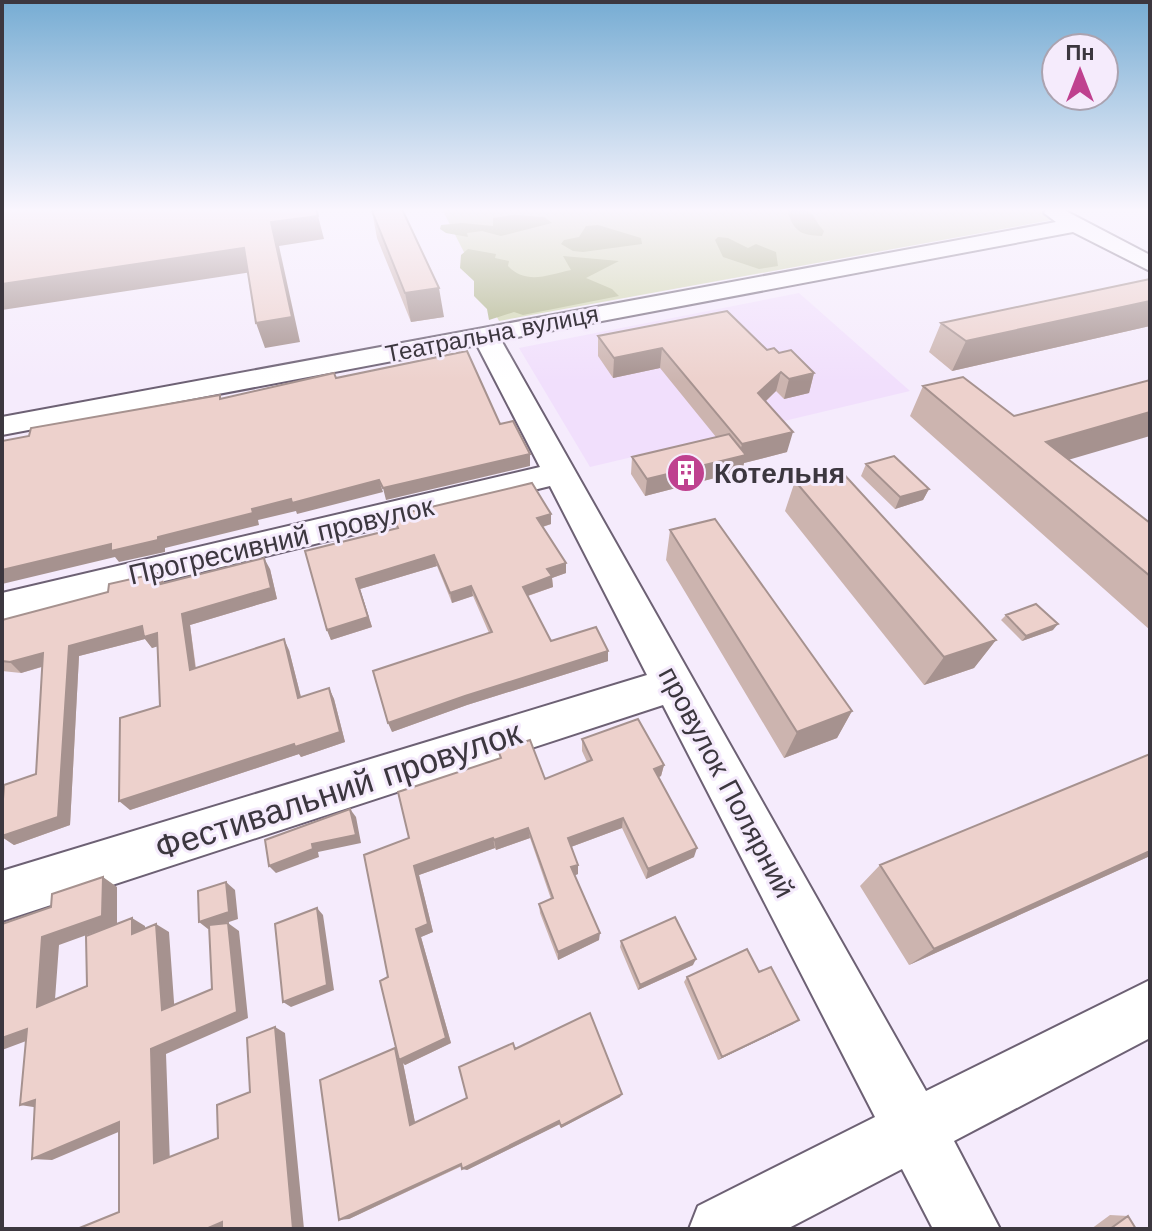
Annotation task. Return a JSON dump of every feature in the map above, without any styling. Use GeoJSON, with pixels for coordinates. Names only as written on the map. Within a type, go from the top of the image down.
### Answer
{"type":"FeatureCollection","features":[{"type":"Feature","properties":{"kind":"street","name":"Театральна вулиця"},"geometry":{"type":"LineString","coordinates":[[2,426],[853,266]]}},
{"type":"Feature","properties":{"kind":"street","name":"провулок Полярний"},"geometry":{"type":"LineString","coordinates":[[485,335],[968,1229]]}},
{"type":"Feature","properties":{"kind":"street","name":"Прогресивний провулок"},"geometry":{"type":"LineString","coordinates":[[2,607],[560,473]]}},
{"type":"Feature","properties":{"kind":"street","name":"Фестивальний провулок"},"geometry":{"type":"LineString","coordinates":[[2,896],[674,684]]}},
{"type":"Feature","properties":{"kind":"street"},"geometry":{"type":"LineString","coordinates":[[721,1229],[1150,1008]]}},
{"type":"Feature","properties":{"kind":"shaded area"},"geometry":{"type":"Polygon","coordinates":[[[799,293],[910,391],[590,467],[519,348],[799,293]]]}},
{"type":"Feature","properties":{"kind":"green space"},"geometry":{"type":"Polygon","coordinates":[[[471,266],[797,266],[499,321],[471,266]]]}},
{"type":"Feature","properties":{"kind":"green space"},"geometry":{"type":"Polygon","coordinates":[[[509,266],[530,277],[571,270],[569,266],[608,266],[586,278],[612,289],[619,296],[523,315],[514,312],[489,320],[487,309],[474,296],[474,281],[460,268],[509,266]]]}},
{"type":"Feature","properties":{"kind":"building"},"geometry":{"type":"Polygon","coordinates":[[[2,266],[120,266],[2,284],[2,266]]]}},
{"type":"Feature","properties":{"kind":"building"},"geometry":{"type":"Polygon","coordinates":[[[247,266],[281,266],[292,317],[256,323],[247,266]]]}},
{"type":"Feature","properties":{"kind":"building"},"geometry":{"type":"Polygon","coordinates":[[[394,266],[429,266],[439,288],[405,293],[394,266]]]}},
{"type":"Feature","properties":{"kind":"building"},"geometry":{"type":"Polygon","coordinates":[[[1150,279],[1150,301],[966,341],[941,323],[1150,279]]]}},
{"type":"Feature","properties":{"kind":"building"},"geometry":{"type":"Polygon","coordinates":[[[727,311],[767,350],[774,348],[779,353],[791,350],[814,373],[789,379],[781,372],[758,393],[793,432],[742,444],[662,348],[614,358],[598,336],[727,311]]]}},
{"type":"Feature","properties":{"kind":"building"},"geometry":{"type":"Polygon","coordinates":[[[467,351],[500,424],[513,421],[530,454],[383,488],[379,480],[292,503],[291,499],[252,509],[253,513],[158,537],[158,540],[111,551],[111,544],[2,570],[2,441],[29,436],[31,428],[220,395],[220,399],[334,373],[336,378],[467,351]]]}},
{"type":"Feature","properties":{"kind":"building"},"geometry":{"type":"Polygon","coordinates":[[[963,377],[1014,416],[1150,380],[1150,412],[1046,442],[1150,523],[1150,576],[923,386],[963,377]]]}},
{"type":"Feature","properties":{"kind":"building"},"geometry":{"type":"Polygon","coordinates":[[[729,434],[746,455],[647,479],[632,457],[729,434]]]}},
{"type":"Feature","properties":{"kind":"building"},"geometry":{"type":"Polygon","coordinates":[[[894,456],[929,489],[900,497],[866,464],[894,456]]]}},
{"type":"Feature","properties":{"kind":"building"},"geometry":{"type":"Polygon","coordinates":[[[840,470],[996,640],[944,657],[795,481],[840,470]]]}},
{"type":"Feature","properties":{"kind":"building"},"geometry":{"type":"Polygon","coordinates":[[[532,483],[551,514],[537,518],[566,563],[547,569],[552,576],[523,587],[551,641],[596,627],[608,651],[388,723],[373,671],[492,632],[471,586],[450,593],[434,555],[356,579],[368,617],[327,630],[305,551],[398,528],[393,516],[532,483]]]}},
{"type":"Feature","properties":{"kind":"building"},"geometry":{"type":"Polygon","coordinates":[[[715,519],[852,711],[797,732],[670,530],[715,519]]]}},
{"type":"Feature","properties":{"kind":"building"},"geometry":{"type":"Polygon","coordinates":[[[264,558],[271,588],[182,614],[190,670],[284,639],[298,698],[329,688],[340,732],[119,801],[120,718],[160,706],[157,633],[144,637],[142,626],[69,646],[58,817],[2,836],[4,785],[36,774],[43,653],[10,662],[2,661],[2,620],[108,592],[109,584],[158,573],[157,585],[264,558]]]}},
{"type":"Feature","properties":{"kind":"building"},"geometry":{"type":"Polygon","coordinates":[[[1036,604],[1058,624],[1026,636],[1006,615],[1036,604]]]}},
{"type":"Feature","properties":{"kind":"building"},"geometry":{"type":"Polygon","coordinates":[[[638,719],[664,765],[654,769],[697,848],[648,869],[623,818],[568,838],[578,865],[571,867],[600,933],[558,952],[539,904],[553,898],[528,828],[414,866],[428,924],[416,929],[446,1038],[399,1060],[380,981],[388,977],[364,855],[409,838],[398,792],[501,758],[498,750],[530,740],[545,779],[592,760],[582,739],[638,719]]]}},
{"type":"Feature","properties":{"kind":"building"},"geometry":{"type":"Polygon","coordinates":[[[1150,754],[1150,851],[934,949],[880,865],[1150,754]]]}},
{"type":"Feature","properties":{"kind":"building"},"geometry":{"type":"Polygon","coordinates":[[[350,809],[356,835],[312,844],[313,849],[269,866],[265,840],[350,809]]]}},
{"type":"Feature","properties":{"kind":"building"},"geometry":{"type":"Polygon","coordinates":[[[103,877],[102,916],[42,937],[37,1007],[87,986],[86,936],[132,918],[132,934],[156,924],[162,1010],[212,989],[209,925],[228,923],[237,1012],[151,1049],[154,1163],[218,1138],[217,1105],[250,1092],[247,1038],[275,1027],[293,1229],[222,1229],[222,1222],[206,1229],[77,1229],[119,1212],[119,1122],[32,1159],[35,1100],[20,1105],[27,1029],[2,1038],[2,924],[51,907],[52,894],[103,877]]]}},
{"type":"Feature","properties":{"kind":"building"},"geometry":{"type":"Polygon","coordinates":[[[226,882],[229,912],[199,922],[198,891],[226,882]]]}},
{"type":"Feature","properties":{"kind":"building"},"geometry":{"type":"Polygon","coordinates":[[[317,908],[327,985],[283,1002],[275,924],[317,908]]]}},
{"type":"Feature","properties":{"kind":"building"},"geometry":{"type":"Polygon","coordinates":[[[675,917],[696,959],[640,985],[621,941],[675,917]]]}},
{"type":"Feature","properties":{"kind":"building"},"geometry":{"type":"Polygon","coordinates":[[[747,949],[759,972],[771,967],[799,1020],[722,1057],[687,977],[747,949]]]}},
{"type":"Feature","properties":{"kind":"building"},"geometry":{"type":"Polygon","coordinates":[[[590,1013],[622,1094],[561,1126],[559,1121],[462,1169],[461,1164],[339,1220],[320,1080],[395,1048],[410,1125],[467,1098],[459,1067],[513,1043],[515,1049],[590,1013]]]}},
{"type":"Feature","properties":{"kind":"building"},"geometry":{"type":"Polygon","coordinates":[[[1128,1216],[1136,1229],[1110,1229],[1128,1216]]]}},
{"type":"Feature","properties":{"kind":"place","name":"Котельня"},"geometry":{"type":"Point","coordinates":[686,473]}}]}
